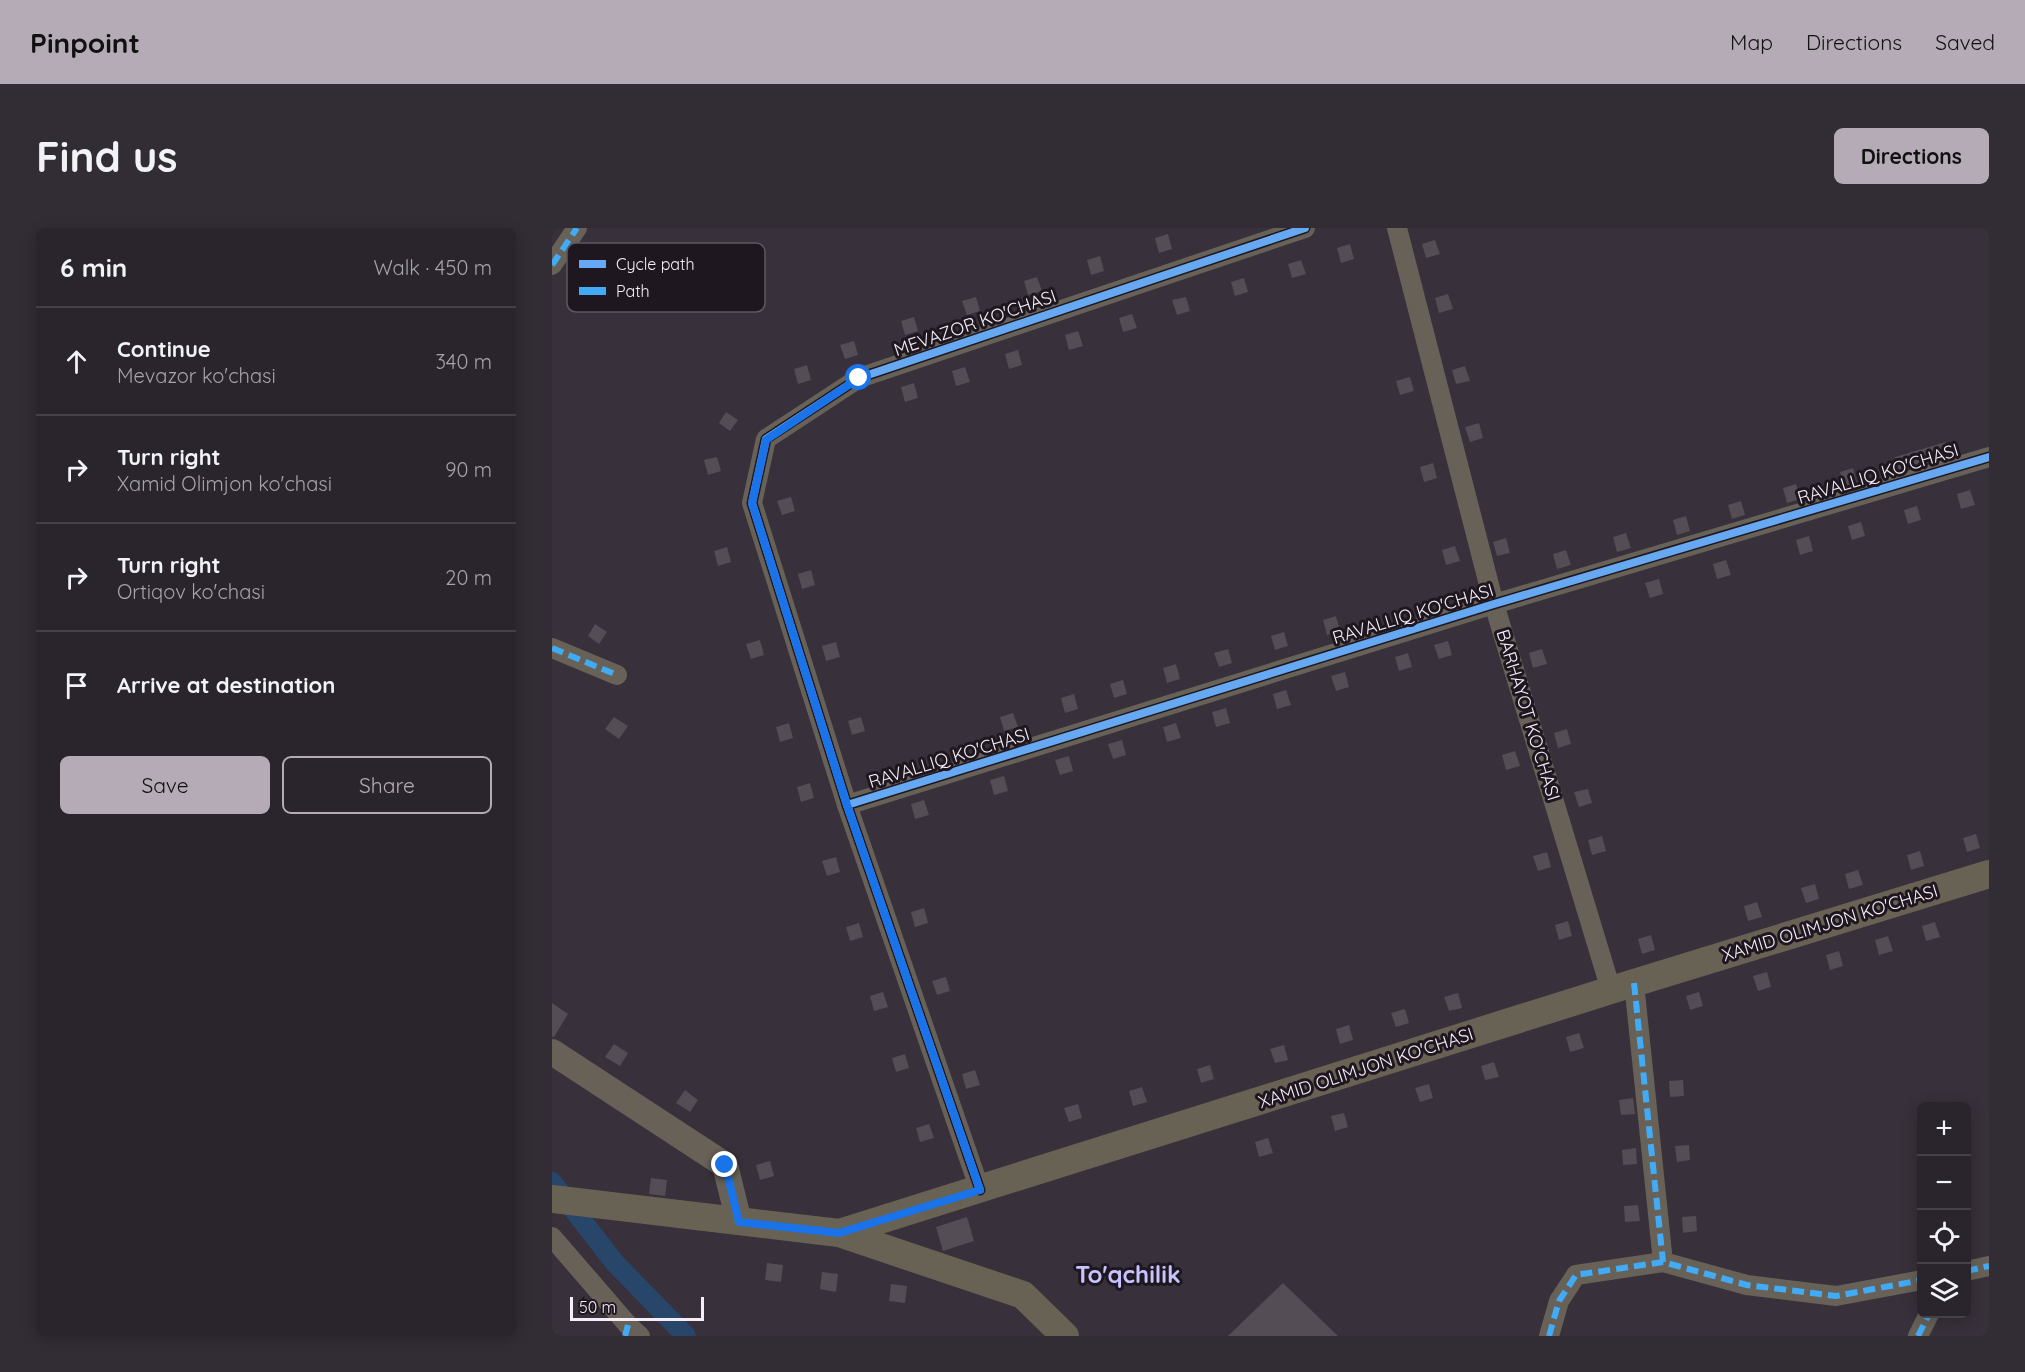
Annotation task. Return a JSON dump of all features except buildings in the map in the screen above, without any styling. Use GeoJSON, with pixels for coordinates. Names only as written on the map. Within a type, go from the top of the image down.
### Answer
{"type":"FeatureCollection","features":[{"type":"Feature","properties":{"kind":"main road","name":"XAMID OLIMJON KO'CHASI"},"geometry":{"type":"LineString","coordinates":[[552,1199],[839,1233],[1989,874]]}},
{"type":"Feature","properties":{"kind":"main road"},"geometry":{"type":"LineString","coordinates":[[839,1233],[1023,1295],[1065,1336]]}},
{"type":"Feature","properties":{"kind":"street"},"geometry":{"type":"LineString","coordinates":[[552,265],[577,228]]}},
{"type":"Feature","properties":{"kind":"street","name":"MEVAZOR KO'CHASI"},"geometry":{"type":"LineString","coordinates":[[980,1190],[847,805],[752,503],[766,440],[859,378],[1305,228]]}},
{"type":"Feature","properties":{"kind":"street","name":"BARHAYOT KO'CHASI"},"geometry":{"type":"LineString","coordinates":[[1397,228],[1494,604],[1622,987],[1662,1262]]}},
{"type":"Feature","properties":{"kind":"street","name":"RAVALLIQ KO'CHASI"},"geometry":{"type":"LineString","coordinates":[[847,805],[1494,604],[1989,457]]}},
{"type":"Feature","properties":{"kind":"street"},"geometry":{"type":"LineString","coordinates":[[552,648],[617,675]]}},
{"type":"Feature","properties":{"kind":"street"},"geometry":{"type":"LineString","coordinates":[[552,1052],[725,1165],[739,1222]]}},
{"type":"Feature","properties":{"kind":"street"},"geometry":{"type":"LineString","coordinates":[[552,1237],[631,1332]]}},
{"type":"Feature","properties":{"kind":"street"},"geometry":{"type":"LineString","coordinates":[[1549,1336],[1559,1301],[1576,1275],[1662,1262],[1747,1285],[1836,1296],[1917,1281]]}},
{"type":"Feature","properties":{"kind":"street"},"geometry":{"type":"LineString","coordinates":[[1971,1270],[1989,1266]]}},
{"type":"Feature","properties":{"kind":"street"},"geometry":{"type":"LineString","coordinates":[[1918,1336],[1927,1318]]}},
{"type":"Feature","properties":{"kind":"waterway"},"geometry":{"type":"LineString","coordinates":[[552,1182],[615,1263],[686,1336]]}},
{"type":"Feature","properties":{"kind":"marked path"},"geometry":{"type":"LineString","coordinates":[[552,265],[577,228]]}},
{"type":"Feature","properties":{"kind":"marked path"},"geometry":{"type":"LineString","coordinates":[[552,648],[617,675]]}},
{"type":"Feature","properties":{"kind":"marked path"},"geometry":{"type":"LineString","coordinates":[[1634,983],[1663,1262]]}},
{"type":"Feature","properties":{"kind":"marked path"},"geometry":{"type":"LineString","coordinates":[[1549,1336],[1559,1301],[1576,1275],[1663,1262],[1747,1285],[1836,1296],[1917,1281]]}},
{"type":"Feature","properties":{"kind":"marked path"},"geometry":{"type":"LineString","coordinates":[[1971,1270],[1989,1266]]}},
{"type":"Feature","properties":{"kind":"marked path"},"geometry":{"type":"LineString","coordinates":[[1918,1336],[1927,1318]]}},
{"type":"Feature","properties":{"kind":"marked path"},"geometry":{"type":"LineString","coordinates":[[625,1336],[628,1325]]}},
{"type":"Feature","properties":{"kind":"cycle path"},"geometry":{"type":"LineString","coordinates":[[980,1190],[847,805],[752,503],[766,439],[859,378],[1305,228]]}},
{"type":"Feature","properties":{"kind":"cycle path"},"geometry":{"type":"LineString","coordinates":[[847,805],[1494,604],[1989,457]]}},
{"type":"Feature","properties":{"kind":"district","name":"To'qchilik"},"geometry":{"type":"Point","coordinates":[1128,1275]}},
{"type":"Feature","properties":{"kind":"route"},"geometry":{"type":"LineString","coordinates":[[725,1165],[739,1222],[839,1233],[980,1190],[847,805],[752,503],[766,440],[859,378]]}}]}
